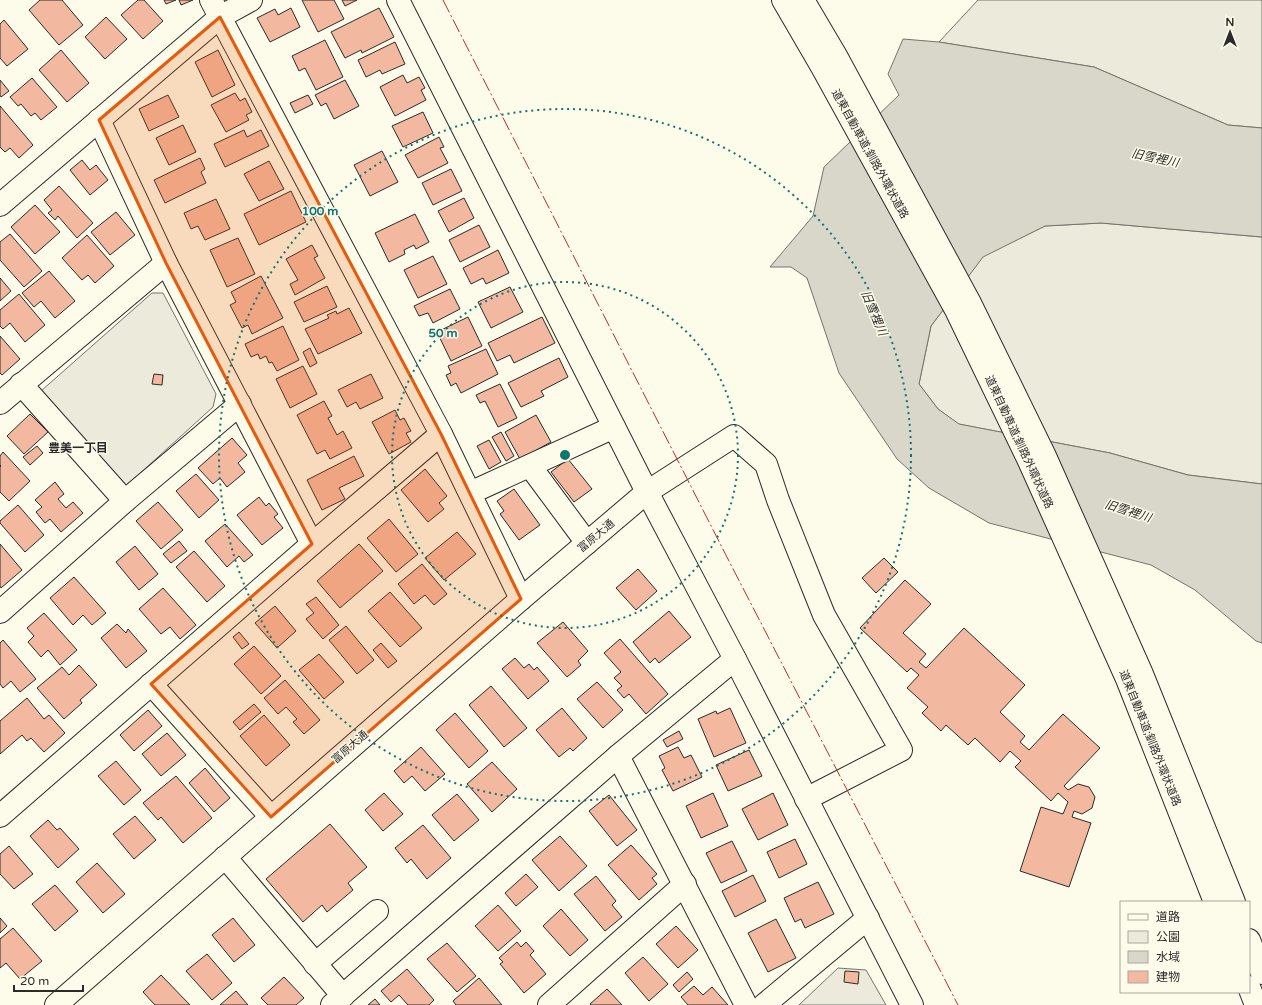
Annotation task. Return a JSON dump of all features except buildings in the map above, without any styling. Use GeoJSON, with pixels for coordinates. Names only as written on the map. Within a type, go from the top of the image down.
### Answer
{"type":"FeatureCollection","features":[{"type":"Feature","properties":{"kind":"main road"},"geometry":{"type":"LineString","coordinates":[[0,205],[99,120],[216,9],[251,0]]}},
{"type":"Feature","properties":{"kind":"main road"},"geometry":{"type":"LineString","coordinates":[[398,0],[647,492],[735,659],[912,1005]]}},
{"type":"Feature","properties":{"kind":"main road","name":"道東自動車道;釧路外環状道路"},"geometry":{"type":"LineString","coordinates":[[783,0],[829,60],[970,303],[1044,454],[1142,674],[1234,901]]}},
{"type":"Feature","properties":{"kind":"main road","name":"道東自動車道;釧路外環状道路"},"geometry":{"type":"LineString","coordinates":[[803,0],[829,60],[956,310],[1029,461],[1127,679],[1215,901]]}},
{"type":"Feature","properties":{"kind":"main road"},"geometry":{"type":"LineString","coordinates":[[216,9],[441,434],[521,599]]}},
{"type":"Feature","properties":{"kind":"main road"},"geometry":{"type":"LineString","coordinates":[[99,120],[166,263],[312,544]]}},
{"type":"Feature","properties":{"kind":"main road"},"geometry":{"type":"LineString","coordinates":[[0,403],[166,263]]}},
{"type":"Feature","properties":{"kind":"main road"},"geometry":{"type":"LineString","coordinates":[[21,384],[125,501]]}},
{"type":"Feature","properties":{"kind":"main road"},"geometry":{"type":"LineString","coordinates":[[0,612],[125,501],[240,404]]}},
{"type":"Feature","properties":{"kind":"main road"},"geometry":{"type":"LineString","coordinates":[[481,488],[614,427]]}},
{"type":"Feature","properties":{"kind":"main road"},"geometry":{"type":"LineString","coordinates":[[3,807],[151,684],[441,434]]}},
{"type":"Feature","properties":{"kind":"main road","name":"富原大通"},"geometry":{"type":"LineString","coordinates":[[56,1005],[521,599],[647,492],[734,436],[766,464],[778,500],[824,615],[901,750],[806,799]]}},
{"type":"Feature","properties":{"kind":"main road"},"geometry":{"type":"LineString","coordinates":[[530,466],[587,543]]}},
{"type":"Feature","properties":{"kind":"main road"},"geometry":{"type":"LineString","coordinates":[[225,857],[315,964],[338,1000],[618,756],[735,659]]}},
{"type":"Feature","properties":{"kind":"main road"},"geometry":{"type":"LineString","coordinates":[[151,684],[271,817]]}},
{"type":"Feature","properties":{"kind":"main road"},"geometry":{"type":"LineString","coordinates":[[618,756],[746,1005]]}},
{"type":"Feature","properties":{"kind":"main road"},"geometry":{"type":"LineString","coordinates":[[549,1005],[685,884]]}},
{"type":"Feature","properties":{"kind":"main road"},"geometry":{"type":"LineString","coordinates":[[315,964],[377,911]]}},
{"type":"Feature","properties":{"kind":"main road"},"geometry":{"type":"LineString","coordinates":[[764,1005],[868,918]]}},
{"type":"Feature","properties":{"kind":"main road"},"geometry":{"type":"LineString","coordinates":[[1251,946],[1262,973]]}},
{"type":"Feature","properties":{"kind":"main road"},"geometry":{"type":"LineString","coordinates":[[1250,990],[1256,1005]]}},
{"type":"Feature","properties":{"kind":"highlighted area"},"geometry":{"type":"Polygon","coordinates":[[[220,17],[441,434],[521,599],[271,817],[151,684],[312,544],[166,263],[99,120],[220,17]]]}},
{"type":"Feature","properties":{"kind":"green space"},"geometry":{"type":"Polygon","coordinates":[[[978,0],[1262,0],[1262,128],[1228,125],[1094,67],[939,42],[978,0]]]}},
{"type":"Feature","properties":{"kind":"green space"},"geometry":{"type":"Polygon","coordinates":[[[1101,223],[1262,237],[1262,484],[1188,475],[1110,453],[958,424],[938,409],[919,384],[931,326],[983,256],[1045,226],[1101,223]]]}},
{"type":"Feature","properties":{"kind":"green space"},"geometry":{"type":"Polygon","coordinates":[[[152,293],[163,293],[216,394],[213,407],[125,487],[41,391],[152,293]]]}},
{"type":"Feature","properties":{"kind":"green space"},"geometry":{"type":"Polygon","coordinates":[[[838,968],[866,970],[886,1005],[799,1005],[838,968]]]}},
{"type":"Feature","properties":{"kind":"water","name":"旧雪裡川"},"geometry":{"type":"Polygon","coordinates":[[[903,39],[939,42],[1094,67],[1228,125],[1262,128],[1262,237],[1101,223],[1045,226],[983,257],[931,326],[919,384],[938,409],[959,424],[1110,453],[1188,475],[1262,484],[1262,643],[1256,641],[1195,590],[1151,565],[989,523],[929,488],[897,459],[839,373],[807,278],[791,267],[770,267],[813,216],[824,167],[899,95],[888,74],[903,39]]]}},
{"type":"Feature","properties":{"kind":"power"},"geometry":{"type":"LineString","coordinates":[[443,0],[730,563],[958,1005]]}},
{"type":"Feature","properties":{"kind":"district","name":"豊美一丁目"},"geometry":{"type":"Point","coordinates":[78,448]}}]}
